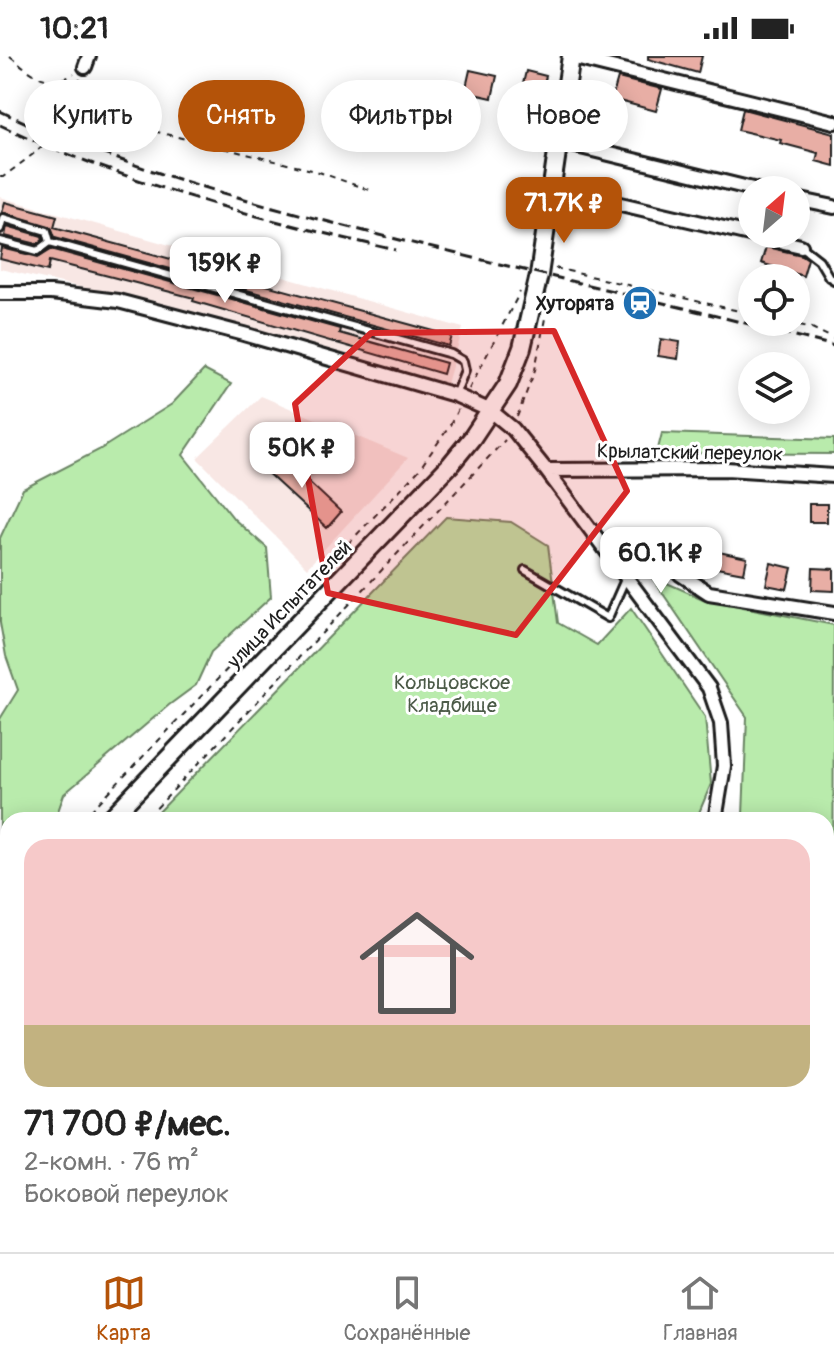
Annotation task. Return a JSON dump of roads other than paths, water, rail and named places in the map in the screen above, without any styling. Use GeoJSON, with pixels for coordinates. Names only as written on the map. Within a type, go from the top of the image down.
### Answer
{"type":"FeatureCollection","features":[{"type":"Feature","properties":{"kind":"main road","name":"улица Испытателей"},"geometry":{"type":"LineString","coordinates":[[568,80],[571,56]]}},
{"type":"Feature","properties":{"kind":"main road","name":"улица Испытателей"},"geometry":{"type":"LineString","coordinates":[[117,812],[450,465],[491,411],[508,384],[522,348],[538,283],[558,152]]}},
{"type":"Feature","properties":{"kind":"street"},"geometry":{"type":"LineString","coordinates":[[571,56],[834,122]]}},
{"type":"Feature","properties":{"kind":"street"},"geometry":{"type":"LineString","coordinates":[[601,152],[738,185]]}},
{"type":"Feature","properties":{"kind":"street"},"geometry":{"type":"LineString","coordinates":[[552,188],[738,231]]}},
{"type":"Feature","properties":{"kind":"street"},"geometry":{"type":"LineString","coordinates":[[810,202],[834,207]]}},
{"type":"Feature","properties":{"kind":"street"},"geometry":{"type":"LineString","coordinates":[[0,293],[51,293],[118,301],[459,397],[491,411],[513,429],[546,470],[709,688],[721,723],[724,766],[716,812]]}},
{"type":"Feature","properties":{"kind":"street","name":"Крылатский переулок"},"geometry":{"type":"LineString","coordinates":[[546,470],[726,469],[834,476]]}},
{"type":"Feature","properties":{"kind":"street"},"geometry":{"type":"LineString","coordinates":[[680,574],[709,593],[834,613]]}},
{"type":"Feature","properties":{"kind":"lane"},"geometry":{"type":"LineString","coordinates":[[0,229],[3,218],[47,231],[50,242]]}},
{"type":"Feature","properties":{"kind":"lane"},"geometry":{"type":"LineString","coordinates":[[0,241],[38,251],[50,242]]}},
{"type":"Feature","properties":{"kind":"lane"},"geometry":{"type":"LineString","coordinates":[[50,242],[451,354],[463,361],[465,370],[459,397]]}},
{"type":"Feature","properties":{"kind":"lane"},"geometry":{"type":"LineString","coordinates":[[804,248],[819,260],[834,280]]}},
{"type":"Feature","properties":{"kind":"lane"},"geometry":{"type":"LineString","coordinates":[[525,570],[608,618],[626,577]]}},
{"type":"Feature","properties":{"kind":"railway"},"geometry":{"type":"LineString","coordinates":[[0,111],[135,165],[274,207],[834,346]]}},
{"type":"Feature","properties":{"kind":"railway"},"geometry":{"type":"LineString","coordinates":[[0,125],[96,165],[194,198],[396,250]]}},
{"type":"Feature","properties":{"kind":"place","name":"Хуторята"},"geometry":{"type":"Point","coordinates":[640,303]}},
{"type":"Feature","properties":{"kind":"park label","name":"Кольцовское Кладбище"},"geometry":{"type":"Point","coordinates":[452,694]}}]}
